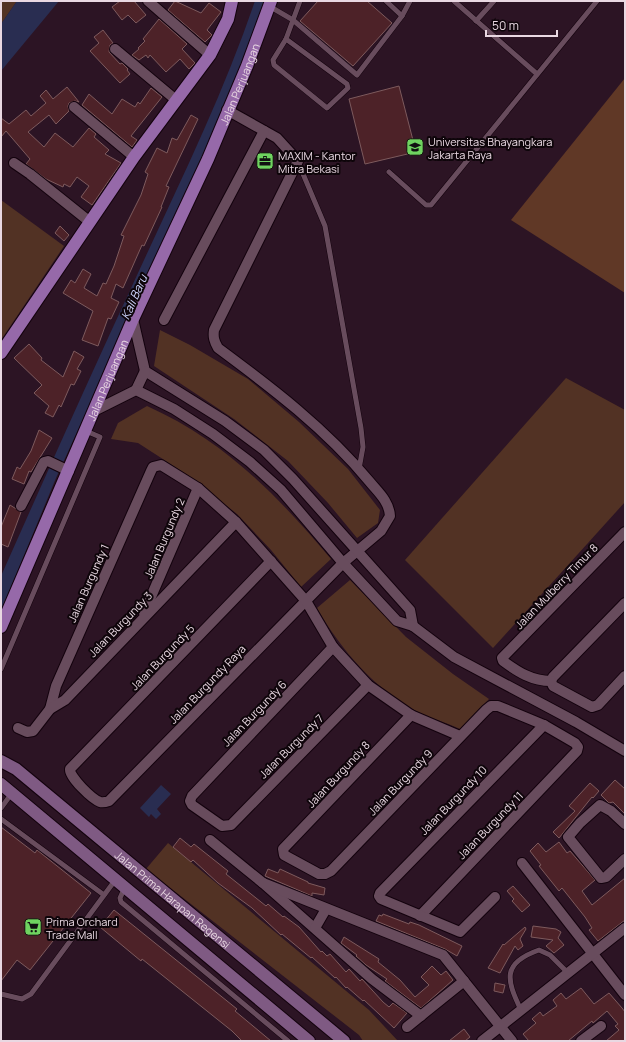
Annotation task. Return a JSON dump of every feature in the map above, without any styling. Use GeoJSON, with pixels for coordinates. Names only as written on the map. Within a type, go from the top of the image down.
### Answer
{"type":"FeatureCollection","features":[{"type":"Feature","properties":{"kind":"main road"},"geometry":{"type":"LineString","coordinates":[[1,353],[134,157],[210,55],[228,19],[232,1]]}},
{"type":"Feature","properties":{"kind":"main road","name":"Jalan Perjuangan"},"geometry":{"type":"LineString","coordinates":[[1,627],[66,470],[86,431],[133,319],[208,159],[270,4]]}},
{"type":"Feature","properties":{"kind":"street"},"geometry":{"type":"LineString","coordinates":[[148,1],[210,55]]}},
{"type":"Feature","properties":{"kind":"street"},"geometry":{"type":"LineString","coordinates":[[115,50],[176,100]]}},
{"type":"Feature","properties":{"kind":"street"},"geometry":{"type":"LineString","coordinates":[[74,107],[134,157]]}},
{"type":"Feature","properties":{"kind":"street"},"geometry":{"type":"LineString","coordinates":[[227,110],[264,131],[286,147],[298,162]]}},
{"type":"Feature","properties":{"kind":"street"},"geometry":{"type":"LineString","coordinates":[[164,320],[264,131]]}},
{"type":"Feature","properties":{"kind":"street","name":"Jalan Burgundy Raya"},"geometry":{"type":"LineString","coordinates":[[109,801],[356,550],[381,531],[390,516],[387,502],[359,469],[316,426],[289,402],[218,348],[213,336],[221,315],[298,162]]}},
{"type":"Feature","properties":{"kind":"street"},"geometry":{"type":"LineString","coordinates":[[14,163],[90,222]]}},
{"type":"Feature","properties":{"kind":"street"},"geometry":{"type":"LineString","coordinates":[[94,411],[136,390],[146,371],[133,319]]}},
{"type":"Feature","properties":{"kind":"street"},"geometry":{"type":"LineString","coordinates":[[146,371],[225,421],[264,450],[294,478],[410,610],[413,626]]}},
{"type":"Feature","properties":{"kind":"street"},"geometry":{"type":"LineString","coordinates":[[136,390],[174,409],[213,434],[250,462],[281,490],[343,563],[397,621],[413,626],[454,657],[576,722],[625,751]]}},
{"type":"Feature","properties":{"kind":"street"},"geometry":{"type":"LineString","coordinates":[[21,506],[42,464],[48,461],[66,470]]}},
{"type":"Feature","properties":{"kind":"street","name":"Jalan Burgundy 1"},"geometry":{"type":"LineString","coordinates":[[50,710],[56,686],[154,467],[161,465],[164,466],[198,488]]}},
{"type":"Feature","properties":{"kind":"street"},"geometry":{"type":"LineString","coordinates":[[198,488],[236,522],[306,601],[333,647],[368,685],[411,714],[460,736]]}},
{"type":"Feature","properties":{"kind":"street","name":"Jalan Burgundy 2"},"geometry":{"type":"LineString","coordinates":[[142,619],[198,488]]}},
{"type":"Feature","properties":{"kind":"street","name":"Jalan Burgundy 3"},"geometry":{"type":"LineString","coordinates":[[18,728],[27,732],[33,731],[50,710],[65,700],[236,522]]}},
{"type":"Feature","properties":{"kind":"street","name":"Jalan Mulberry Timur 8"},"geometry":{"type":"LineString","coordinates":[[552,679],[541,681],[515,670],[503,661],[504,656],[625,532]]}},
{"type":"Feature","properties":{"kind":"street","name":"Jalan Burgundy 5"},"geometry":{"type":"LineString","coordinates":[[109,801],[101,803],[95,799],[70,775],[70,769],[271,561]]}},
{"type":"Feature","properties":{"kind":"street"},"geometry":{"type":"LineString","coordinates":[[625,603],[552,679],[553,686],[592,707],[598,705],[625,676]]}},
{"type":"Feature","properties":{"kind":"street","name":"Jalan Burgundy 6"},"geometry":{"type":"LineString","coordinates":[[231,825],[222,826],[192,805],[190,801],[192,796],[333,647]]}},
{"type":"Feature","properties":{"kind":"street","name":"Jalan Burgundy 7"},"geometry":{"type":"LineString","coordinates":[[231,825],[368,685]]}},
{"type":"Feature","properties":{"kind":"street","name":"Jalan Burgundy 9"},"geometry":{"type":"LineString","coordinates":[[331,871],[460,736],[491,706],[498,706],[544,725]]}},
{"type":"Feature","properties":{"kind":"street","name":"Jalan Burgundy 8"},"geometry":{"type":"LineString","coordinates":[[331,871],[325,874],[319,874],[284,855],[283,849],[411,714]]}},
{"type":"Feature","properties":{"kind":"street","name":"Jalan Burgundy 11"},"geometry":{"type":"LineString","coordinates":[[420,916],[577,751],[578,747],[576,743],[544,725]]}},
{"type":"Feature","properties":{"kind":"street","name":"Jalan Burgundy 10"},"geometry":{"type":"LineString","coordinates":[[420,916],[381,899],[380,893],[544,725]]}},
{"type":"Feature","properties":{"kind":"street","name":"Jalan Prima Harapan Regensi"},"geometry":{"type":"LineString","coordinates":[[2,763],[16,769],[344,1041]]}},
{"type":"Feature","properties":{"kind":"street"},"geometry":{"type":"LineString","coordinates":[[6,788],[16,779],[16,769]]}},
{"type":"Feature","properties":{"kind":"street","name":"Jalan Prima Harapan Regensi"},"geometry":{"type":"LineString","coordinates":[[6,788],[145,902],[309,1041]]}},
{"type":"Feature","properties":{"kind":"street"},"geometry":{"type":"LineString","coordinates":[[625,824],[611,811],[600,805],[580,823],[568,837],[601,878],[606,877],[625,859]]}},
{"type":"Feature","properties":{"kind":"street"},"geometry":{"type":"LineString","coordinates":[[64,836],[78,820]]}},
{"type":"Feature","properties":{"kind":"street"},"geometry":{"type":"LineString","coordinates":[[210,840],[263,883],[372,980],[421,1016]]}},
{"type":"Feature","properties":{"kind":"street"},"geometry":{"type":"LineString","coordinates":[[522,863],[625,995]]}},
{"type":"Feature","properties":{"kind":"street"},"geometry":{"type":"LineString","coordinates":[[263,883],[443,955],[512,1041]]}},
{"type":"Feature","properties":{"kind":"street"},"geometry":{"type":"LineString","coordinates":[[145,902],[158,888]]}},
{"type":"Feature","properties":{"kind":"street"},"geometry":{"type":"LineString","coordinates":[[420,916],[457,932],[464,930],[495,897]]}},
{"type":"Feature","properties":{"kind":"street"},"geometry":{"type":"LineString","coordinates":[[314,928],[326,909]]}},
{"type":"Feature","properties":{"kind":"street"},"geometry":{"type":"LineString","coordinates":[[482,1041],[625,928]]}},
{"type":"Feature","properties":{"kind":"street"},"geometry":{"type":"LineString","coordinates":[[407,1028],[464,981]]}},
{"type":"Feature","properties":{"kind":"street"},"geometry":{"type":"LineString","coordinates":[[583,1040],[601,1026]]}},
{"type":"Feature","properties":{"kind":"lane"},"geometry":{"type":"LineString","coordinates":[[286,39],[347,84],[348,88],[327,108],[273,63],[273,60],[286,39],[300,1]]}},
{"type":"Feature","properties":{"kind":"lane"},"geometry":{"type":"LineString","coordinates":[[386,1],[402,16]]}},
{"type":"Feature","properties":{"kind":"lane"},"geometry":{"type":"LineString","coordinates":[[270,4],[293,20],[357,75],[402,16],[410,1]]}},
{"type":"Feature","properties":{"kind":"lane"},"geometry":{"type":"LineString","coordinates":[[454,1],[537,74]]}},
{"type":"Feature","properties":{"kind":"lane"},"geometry":{"type":"LineString","coordinates":[[476,21],[494,1]]}},
{"type":"Feature","properties":{"kind":"lane"},"geometry":{"type":"LineString","coordinates":[[389,172],[426,205],[430,205],[597,1]]}},
{"type":"Feature","properties":{"kind":"lane"},"geometry":{"type":"LineString","coordinates":[[298,162],[325,226],[361,428],[363,447],[359,469]]}},
{"type":"Feature","properties":{"kind":"lane"},"geometry":{"type":"LineString","coordinates":[[1,669],[100,437],[86,431]]}},
{"type":"Feature","properties":{"kind":"lane"},"geometry":{"type":"LineString","coordinates":[[1,808],[6,788]]}},
{"type":"Feature","properties":{"kind":"lane"},"geometry":{"type":"LineString","coordinates":[[1,819],[104,895]]}},
{"type":"Feature","properties":{"kind":"lane"},"geometry":{"type":"LineString","coordinates":[[1,994],[22,999],[31,994],[104,895],[121,882]]}},
{"type":"Feature","properties":{"kind":"lane"},"geometry":{"type":"LineString","coordinates":[[121,882],[121,902],[288,1041]]}},
{"type":"Feature","properties":{"kind":"lane"},"geometry":{"type":"LineString","coordinates":[[521,1010],[514,995],[509,972],[516,962],[528,954],[540,950],[550,955],[568,973]]}},
{"type":"Feature","properties":{"kind":"lane"},"geometry":{"type":"LineString","coordinates":[[242,1003],[250,991]]}},
{"type":"Feature","properties":{"kind":"shaded area"},"geometry":{"type":"Polygon","coordinates":[[[1,1],[17,1],[1,24],[1,1]]]}},
{"type":"Feature","properties":{"kind":"shaded area"},"geometry":{"type":"Polygon","coordinates":[[[625,78],[625,293],[511,220],[625,78]]]}},
{"type":"Feature","properties":{"kind":"shaded area"},"geometry":{"type":"Polygon","coordinates":[[[1,200],[64,246],[1,340],[1,200]]]}},
{"type":"Feature","properties":{"kind":"shaded area"},"geometry":{"type":"Polygon","coordinates":[[[160,330],[190,345],[248,379],[299,422],[348,469],[380,510],[378,523],[357,538],[328,503],[288,461],[234,419],[154,366],[160,330]]]}},
{"type":"Feature","properties":{"kind":"shaded area"},"geometry":{"type":"Polygon","coordinates":[[[566,378],[625,410],[625,502],[493,648],[405,560],[566,378]]]}},
{"type":"Feature","properties":{"kind":"shaded area"},"geometry":{"type":"Polygon","coordinates":[[[147,406],[175,420],[201,436],[248,472],[270,492],[311,535],[331,559],[301,587],[271,550],[237,514],[186,474],[138,443],[111,439],[118,423],[147,406]]]}},
{"type":"Feature","properties":{"kind":"shaded area"},"geometry":{"type":"Polygon","coordinates":[[[350,580],[406,637],[453,674],[489,699],[460,729],[420,713],[404,704],[374,681],[337,639],[317,608],[350,580]]]}},
{"type":"Feature","properties":{"kind":"shaded area"},"geometry":{"type":"Polygon","coordinates":[[[168,843],[369,1010],[398,1041],[363,1041],[359,1035],[146,869],[168,843]]]}},
{"type":"Feature","properties":{"kind":"water"},"geometry":{"type":"Polygon","coordinates":[[[17,1],[59,1],[1,71],[1,24],[17,1]]]}},
{"type":"Feature","properties":{"kind":"water","name":"Kali Baru"},"geometry":{"type":"Polygon","coordinates":[[[255,1],[268,1],[222,116],[56,478],[1,611],[1,576],[103,349],[200,139],[229,71],[255,1]]]}},
{"type":"Feature","properties":{"kind":"water"},"geometry":{"type":"Polygon","coordinates":[[[161,785],[171,794],[157,809],[161,814],[156,819],[151,814],[149,817],[140,808],[161,785]]]}},
{"type":"Feature","properties":{"kind":"building"},"geometry":{"type":"Polygon","coordinates":[[[120,1],[134,1],[146,15],[136,23],[128,15],[122,20],[112,7],[120,1]]]}},
{"type":"Feature","properties":{"kind":"building"},"geometry":{"type":"Polygon","coordinates":[[[175,1],[201,13],[209,3],[221,12],[207,30],[212,35],[205,42],[168,10],[175,1]]]}},
{"type":"Feature","properties":{"kind":"building"},"geometry":{"type":"Polygon","coordinates":[[[318,1],[367,1],[392,23],[353,66],[300,21],[318,1]]]}},
{"type":"Feature","properties":{"kind":"building"},"geometry":{"type":"Polygon","coordinates":[[[159,19],[187,44],[182,49],[195,63],[189,69],[180,59],[166,72],[150,55],[148,58],[146,55],[139,60],[132,55],[145,41],[143,39],[159,19]]]}},
{"type":"Feature","properties":{"kind":"building"},"geometry":{"type":"Polygon","coordinates":[[[103,30],[113,43],[110,45],[109,52],[120,64],[122,63],[128,69],[127,70],[130,74],[120,83],[90,51],[99,43],[94,37],[103,30]]]}},
{"type":"Feature","properties":{"kind":"building"},"geometry":{"type":"Polygon","coordinates":[[[399,86],[416,152],[365,164],[349,99],[399,86]]]}},
{"type":"Feature","properties":{"kind":"building"},"geometry":{"type":"Polygon","coordinates":[[[67,87],[79,102],[75,101],[69,103],[69,111],[56,124],[49,115],[28,132],[44,147],[55,133],[73,147],[89,128],[96,134],[94,137],[109,150],[105,154],[121,163],[92,205],[81,197],[89,186],[77,177],[70,187],[64,184],[63,187],[46,179],[26,164],[30,159],[6,131],[1,137],[1,118],[9,124],[26,110],[31,116],[46,103],[40,96],[46,90],[53,99],[67,87]]]}},
{"type":"Feature","properties":{"kind":"building"},"geometry":{"type":"Polygon","coordinates":[[[151,88],[162,97],[131,136],[137,140],[132,147],[82,105],[89,94],[112,114],[122,99],[135,107],[138,102],[140,104],[151,88]]]}},
{"type":"Feature","properties":{"kind":"building"},"geometry":{"type":"Polygon","coordinates":[[[191,115],[198,119],[166,186],[169,187],[162,207],[144,246],[142,245],[123,288],[116,284],[111,298],[119,302],[111,319],[108,318],[98,346],[82,340],[93,311],[63,293],[71,280],[75,283],[83,269],[91,274],[84,288],[97,296],[103,283],[106,284],[124,236],[121,235],[141,195],[148,174],[145,172],[157,148],[167,153],[172,138],[177,140],[191,115]]]}},
{"type":"Feature","properties":{"kind":"building"},"geometry":{"type":"Polygon","coordinates":[[[60,226],[69,235],[64,241],[55,233],[60,226]]]}},
{"type":"Feature","properties":{"kind":"building"},"geometry":{"type":"Polygon","coordinates":[[[29,344],[42,358],[41,360],[63,377],[74,351],[84,357],[77,369],[81,371],[74,385],[71,384],[61,407],[59,405],[53,417],[45,413],[49,406],[34,393],[42,385],[14,358],[29,344]]]}},
{"type":"Feature","properties":{"kind":"building"},"geometry":{"type":"Polygon","coordinates":[[[39,430],[52,438],[31,472],[29,471],[24,484],[12,479],[17,467],[20,469],[31,451],[39,430]]]}},
{"type":"Feature","properties":{"kind":"building"},"geometry":{"type":"Polygon","coordinates":[[[10,505],[21,512],[8,547],[1,544],[1,527],[10,505]]]}},
{"type":"Feature","properties":{"kind":"building"},"geometry":{"type":"Polygon","coordinates":[[[615,780],[625,789],[625,814],[613,802],[609,803],[601,795],[615,780]]]}},
{"type":"Feature","properties":{"kind":"building"},"geometry":{"type":"Polygon","coordinates":[[[590,783],[599,791],[593,798],[592,797],[559,838],[553,832],[575,811],[569,806],[590,783]]]}},
{"type":"Feature","properties":{"kind":"building","name":"Prima Orchard Trade Mall"},"geometry":{"type":"Polygon","coordinates":[[[1,827],[35,853],[37,850],[91,893],[30,970],[17,960],[1,981],[1,827]]]}},
{"type":"Feature","properties":{"kind":"building"},"geometry":{"type":"Polygon","coordinates":[[[180,838],[191,847],[194,844],[228,871],[226,874],[266,906],[268,904],[283,917],[284,916],[299,927],[321,952],[322,951],[327,956],[330,954],[346,972],[349,969],[360,981],[362,979],[389,1007],[393,1003],[407,1013],[394,1028],[364,1000],[363,1001],[347,987],[346,988],[336,977],[335,978],[312,957],[311,958],[282,934],[281,935],[252,908],[218,883],[193,860],[191,862],[173,847],[180,838]]]}},
{"type":"Feature","properties":{"kind":"building"},"geometry":{"type":"Polygon","coordinates":[[[559,842],[567,853],[570,851],[595,880],[582,891],[592,905],[625,878],[625,920],[598,941],[589,930],[592,928],[585,917],[562,888],[559,891],[539,866],[541,865],[530,851],[538,843],[546,852],[559,842]]]}},
{"type":"Feature","properties":{"kind":"building"},"geometry":{"type":"Polygon","coordinates":[[[268,869],[278,873],[280,869],[308,883],[325,888],[324,895],[312,893],[312,896],[265,876],[268,869]]]}},
{"type":"Feature","properties":{"kind":"building"},"geometry":{"type":"Polygon","coordinates":[[[513,886],[530,905],[522,912],[512,901],[514,899],[507,891],[513,886]]]}},
{"type":"Feature","properties":{"kind":"building"},"geometry":{"type":"Polygon","coordinates":[[[114,910],[237,1009],[235,1011],[271,1041],[242,1041],[232,1031],[142,959],[141,961],[100,927],[114,910]]]}},
{"type":"Feature","properties":{"kind":"building"},"geometry":{"type":"Polygon","coordinates":[[[383,914],[409,924],[410,922],[419,925],[462,946],[457,956],[445,949],[376,921],[379,915],[382,916],[383,914]]]}},
{"type":"Feature","properties":{"kind":"building"},"geometry":{"type":"Polygon","coordinates":[[[533,926],[556,929],[561,932],[558,938],[564,945],[554,953],[546,946],[553,940],[531,937],[533,926]]]}},
{"type":"Feature","properties":{"kind":"building"},"geometry":{"type":"Polygon","coordinates":[[[525,927],[526,929],[520,939],[523,946],[518,950],[515,946],[500,973],[488,968],[503,944],[504,945],[525,927]]]}},
{"type":"Feature","properties":{"kind":"building"},"geometry":{"type":"Polygon","coordinates":[[[344,937],[379,959],[378,962],[400,980],[415,997],[429,985],[421,977],[432,966],[441,975],[446,971],[453,980],[421,1008],[385,981],[387,979],[366,965],[356,956],[357,955],[341,943],[344,937]]]}},
{"type":"Feature","properties":{"kind":"building"},"geometry":{"type":"Polygon","coordinates":[[[495,983],[505,985],[503,993],[494,991],[495,983]]]}},
{"type":"Feature","properties":{"kind":"building"},"geometry":{"type":"Polygon","coordinates":[[[581,988],[594,1004],[609,993],[622,1008],[625,1012],[625,1041],[606,1041],[619,1030],[615,1026],[618,1024],[607,1011],[593,1023],[592,1021],[568,1041],[529,1041],[523,1034],[536,1023],[532,1019],[540,1012],[543,1016],[557,1006],[553,1000],[561,993],[566,999],[581,988]]]}},
{"type":"Feature","properties":{"kind":"building"},"geometry":{"type":"Polygon","coordinates":[[[464,1029],[470,1037],[465,1041],[449,1041],[464,1029]]]}},
{"type":"Feature","properties":{"kind":"place","name":"Universitas Bhayangkara Jakarta Raya"},"geometry":{"type":"Point","coordinates":[415,147]}},
{"type":"Feature","properties":{"kind":"place","name":"MAXIM - Kantor Mitra Bekasi"},"geometry":{"type":"Point","coordinates":[265,161]}},
{"type":"Feature","properties":{"kind":"place","name":"Prima Orchard Trade Mall"},"geometry":{"type":"Point","coordinates":[33,927]}}]}
